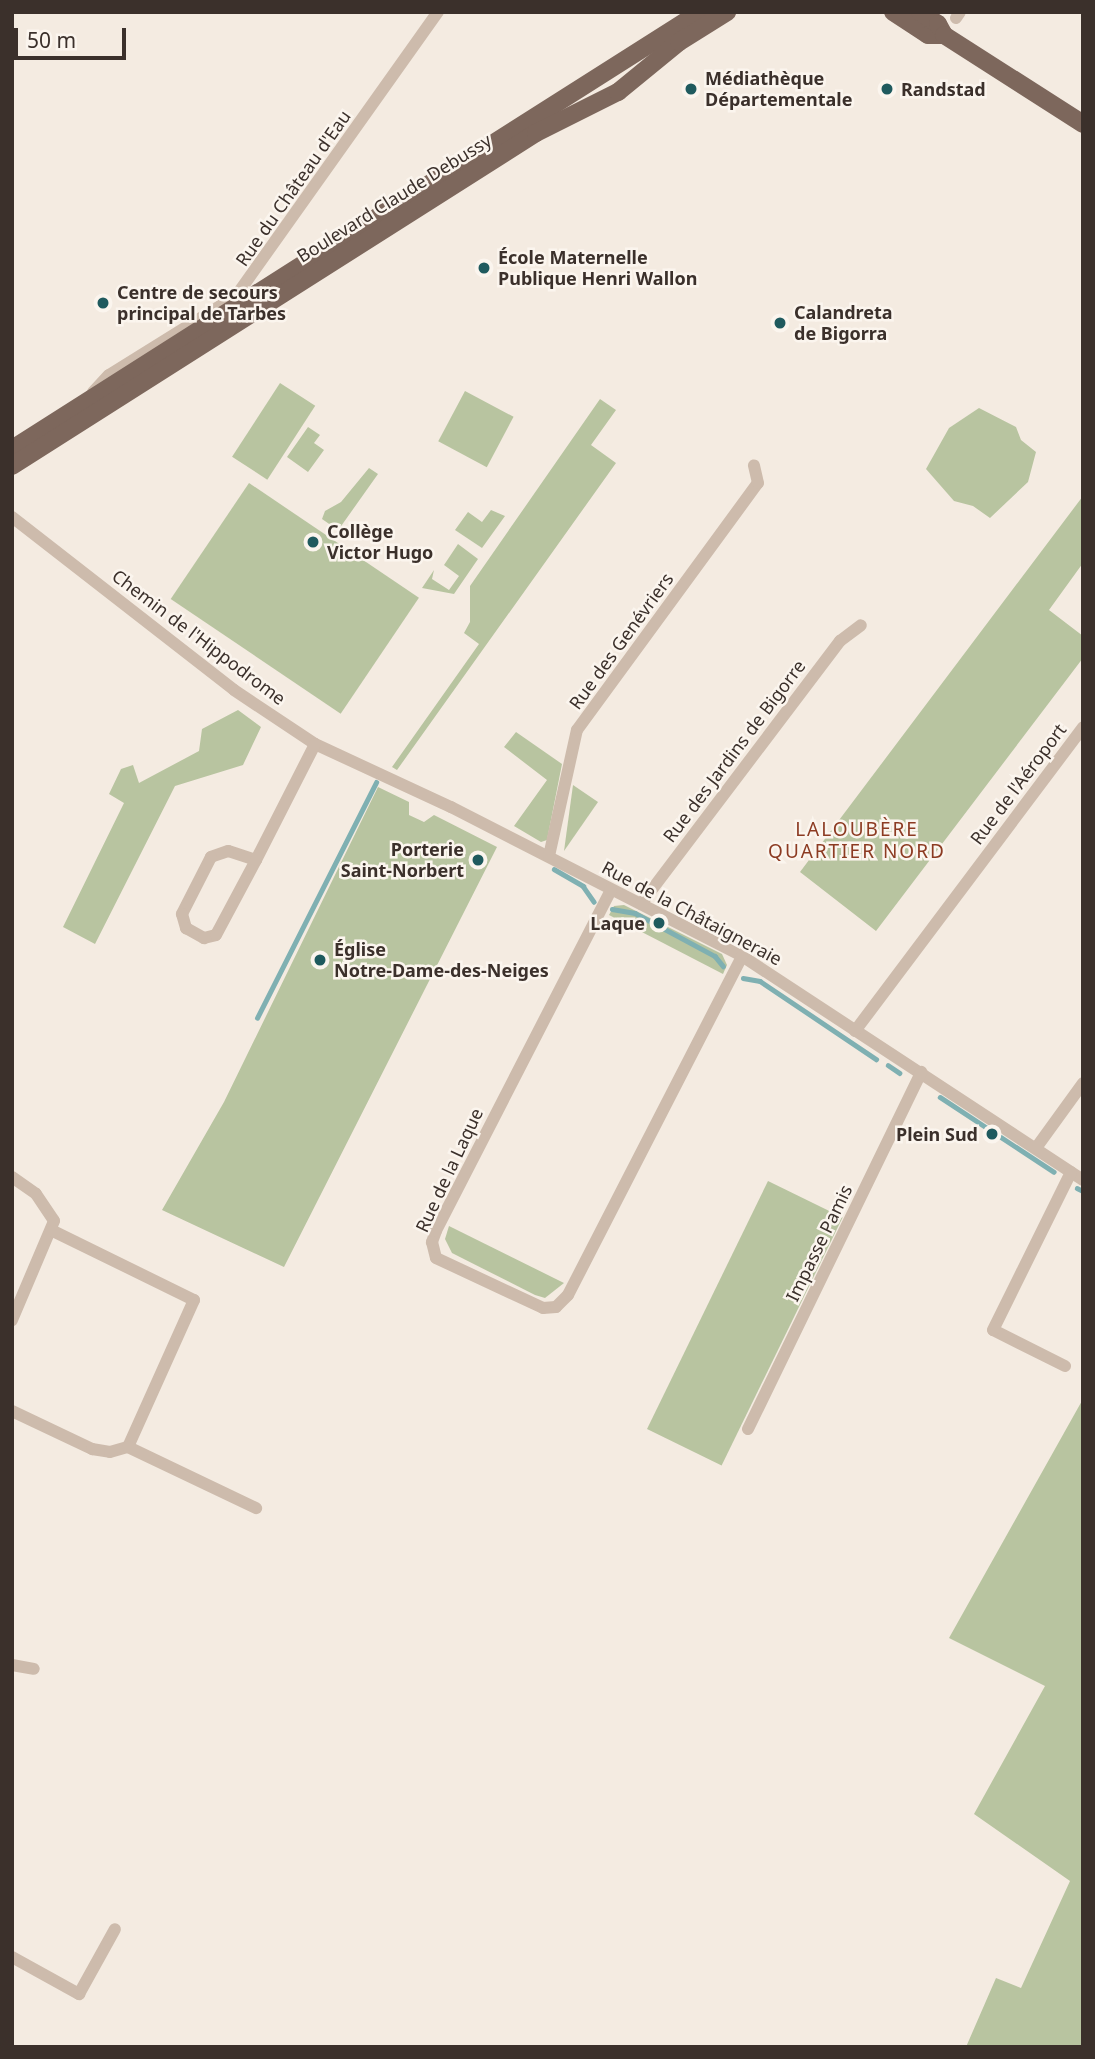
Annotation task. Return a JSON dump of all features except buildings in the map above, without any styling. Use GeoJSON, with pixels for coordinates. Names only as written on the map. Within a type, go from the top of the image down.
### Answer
{"type":"FeatureCollection","features":[{"type":"Feature","properties":{"kind":"main road","name":"Boulevard Claude Debussy"},"geometry":{"type":"LineString","coordinates":[[12,449],[700,12]]}},
{"type":"Feature","properties":{"kind":"main road","name":"Boulevard Claude Debussy"},"geometry":{"type":"LineString","coordinates":[[12,466],[536,133],[618,92],[679,43],[727,12]]}},
{"type":"Feature","properties":{"kind":"main road"},"geometry":{"type":"LineString","coordinates":[[894,12],[928,35],[943,35],[1083,124]]}},
{"type":"Feature","properties":{"kind":"main road"},"geometry":{"type":"LineString","coordinates":[[920,12],[938,24],[943,35]]}},
{"type":"Feature","properties":{"kind":"street","name":"Rue du Château d'Eau"},"geometry":{"type":"LineString","coordinates":[[82,405],[108,376],[236,296],[252,278],[438,12]]}},
{"type":"Feature","properties":{"kind":"street","name":"Rue des Genévriers"},"geometry":{"type":"LineString","coordinates":[[549,856],[577,730],[758,483],[754,465]]}},
{"type":"Feature","properties":{"kind":"street","name":"Chemin de l'Hippodrome"},"geometry":{"type":"LineString","coordinates":[[12,517],[234,690],[315,744],[374,771]]}},
{"type":"Feature","properties":{"kind":"street","name":"Rue des Jardins de Bigorre"},"geometry":{"type":"LineString","coordinates":[[640,904],[840,641],[861,625]]}},
{"type":"Feature","properties":{"kind":"street","name":"Rue de l'Aéroport"},"geometry":{"type":"LineString","coordinates":[[855,1031],[1083,727]]}},
{"type":"Feature","properties":{"kind":"street"},"geometry":{"type":"LineString","coordinates":[[256,860],[228,851],[211,857],[182,914],[186,928],[204,938],[216,935],[256,860],[315,744]]}},
{"type":"Feature","properties":{"kind":"street","name":"Rue de la Châtaigneraie"},"geometry":{"type":"LineString","coordinates":[[374,771],[549,856],[742,956],[1083,1180]]}},
{"type":"Feature","properties":{"kind":"street","name":"Rue de la Laque"},"geometry":{"type":"LineString","coordinates":[[611,890],[436,1231],[432,1242],[436,1258],[543,1308],[555,1307],[568,1295],[742,956]]}},
{"type":"Feature","properties":{"kind":"street","name":"Impasse Pamis"},"geometry":{"type":"LineString","coordinates":[[748,1429],[921,1072]]}},
{"type":"Feature","properties":{"kind":"street"},"geometry":{"type":"LineString","coordinates":[[1036,1148],[1083,1083]]}},
{"type":"Feature","properties":{"kind":"street"},"geometry":{"type":"LineString","coordinates":[[1065,1366],[993,1331],[1071,1172]]}},
{"type":"Feature","properties":{"kind":"street"},"geometry":{"type":"LineString","coordinates":[[12,1177],[47,1208],[53,1231],[12,1320]]}},
{"type":"Feature","properties":{"kind":"street"},"geometry":{"type":"LineString","coordinates":[[53,1231],[194,1300],[128,1447]]}},
{"type":"Feature","properties":{"kind":"street"},"geometry":{"type":"LineString","coordinates":[[12,1410],[92,1449],[110,1452],[128,1447],[256,1508]]}},
{"type":"Feature","properties":{"kind":"street"},"geometry":{"type":"LineString","coordinates":[[12,1665],[34,1668]]}},
{"type":"Feature","properties":{"kind":"street"},"geometry":{"type":"LineString","coordinates":[[12,1957],[79,1994],[115,1929]]}},
{"type":"Feature","properties":{"kind":"green space"},"geometry":{"type":"Polygon","coordinates":[[[280,383],[315,406],[267,480],[232,457],[280,383]]]}},
{"type":"Feature","properties":{"kind":"green space"},"geometry":{"type":"Polygon","coordinates":[[[465,391],[514,417],[487,467],[438,441],[465,391]]]}},
{"type":"Feature","properties":{"kind":"green space"},"geometry":{"type":"Polygon","coordinates":[[[600,399],[616,410],[591,445],[616,463],[397,770],[392,767],[479,644],[464,633],[470,622],[470,586],[600,399]]]}},
{"type":"Feature","properties":{"kind":"green space"},"geometry":{"type":"Polygon","coordinates":[[[979,408],[1016,427],[1021,440],[1036,452],[1028,482],[990,518],[973,506],[954,501],[926,469],[949,428],[979,408]]]}},
{"type":"Feature","properties":{"kind":"green space"},"geometry":{"type":"Polygon","coordinates":[[[308,427],[320,435],[314,443],[324,450],[308,472],[287,457],[308,427]]]}},
{"type":"Feature","properties":{"kind":"green space"},"geometry":{"type":"Polygon","coordinates":[[[369,468],[378,474],[339,529],[322,519],[325,511],[341,502],[369,468]]]}},
{"type":"Feature","properties":{"kind":"green space"},"geometry":{"type":"Polygon","coordinates":[[[249,483],[419,598],[341,714],[171,599],[249,483]]]}},
{"type":"Feature","properties":{"kind":"green space"},"geometry":{"type":"Polygon","coordinates":[[[1083,496],[1083,563],[1049,610],[1083,636],[1083,658],[876,931],[800,872],[1083,496]]]}},
{"type":"Feature","properties":{"kind":"green space"},"geometry":{"type":"Polygon","coordinates":[[[491,510],[505,516],[482,548],[455,530],[468,512],[482,522],[491,510]]]}},
{"type":"Feature","properties":{"kind":"green space"},"geometry":{"type":"Polygon","coordinates":[[[458,544],[478,559],[454,594],[422,588],[434,570],[432,579],[449,590],[459,576],[444,565],[458,544]]]}},
{"type":"Feature","properties":{"kind":"green space"},"geometry":{"type":"Polygon","coordinates":[[[238,710],[261,727],[243,765],[175,786],[95,944],[63,927],[124,803],[109,794],[121,769],[133,765],[139,783],[199,751],[202,729],[238,710]]]}},
{"type":"Feature","properties":{"kind":"green space"},"geometry":{"type":"Polygon","coordinates":[[[516,732],[562,764],[547,840],[541,842],[514,826],[547,780],[504,747],[516,732]]]}},
{"type":"Feature","properties":{"kind":"green space"},"geometry":{"type":"Polygon","coordinates":[[[573,785],[598,802],[564,851],[573,785]]]}},
{"type":"Feature","properties":{"kind":"green space"},"geometry":{"type":"Polygon","coordinates":[[[378,787],[409,802],[409,815],[424,822],[434,815],[497,847],[284,1267],[162,1210],[224,1102],[378,787]]]}},
{"type":"Feature","properties":{"kind":"green space"},"geometry":{"type":"Polygon","coordinates":[[[624,905],[722,954],[727,965],[723,974],[609,915],[614,906],[624,905]]]}},
{"type":"Feature","properties":{"kind":"green space"},"geometry":{"type":"Polygon","coordinates":[[[768,1181],[843,1217],[722,1465],[647,1429],[768,1181]]]}},
{"type":"Feature","properties":{"kind":"green space"},"geometry":{"type":"Polygon","coordinates":[[[449,1226],[564,1283],[545,1298],[535,1295],[452,1253],[445,1239],[449,1226]]]}},
{"type":"Feature","properties":{"kind":"green space"},"geometry":{"type":"Polygon","coordinates":[[[1083,1399],[1083,2047],[966,2047],[996,1978],[1021,1988],[1070,1881],[974,1814],[1045,1686],[949,1638],[1083,1399]]]}},
{"type":"Feature","properties":{"kind":"waterway"},"geometry":{"type":"LineString","coordinates":[[257,1018],[376,782]]}},
{"type":"Feature","properties":{"kind":"waterway"},"geometry":{"type":"LineString","coordinates":[[554,869],[583,886],[594,902]]}},
{"type":"Feature","properties":{"kind":"waterway"},"geometry":{"type":"LineString","coordinates":[[612,909],[635,913],[715,956],[723,966]]}},
{"type":"Feature","properties":{"kind":"waterway"},"geometry":{"type":"LineString","coordinates":[[743,978],[760,981],[876,1059]]}},
{"type":"Feature","properties":{"kind":"waterway"},"geometry":{"type":"LineString","coordinates":[[888,1065],[900,1073]]}},
{"type":"Feature","properties":{"kind":"waterway"},"geometry":{"type":"LineString","coordinates":[[940,1097],[1054,1172]]}},
{"type":"Feature","properties":{"kind":"waterway"},"geometry":{"type":"LineString","coordinates":[[1077,1188],[1083,1191]]}},
{"type":"Feature","properties":{"kind":"place","name":"Médiathèque Départementale"},"geometry":{"type":"Point","coordinates":[691,89]}},
{"type":"Feature","properties":{"kind":"place","name":"Randstad"},"geometry":{"type":"Point","coordinates":[887,89]}},
{"type":"Feature","properties":{"kind":"place","name":"École Maternelle Publique Henri Wallon"},"geometry":{"type":"Point","coordinates":[484,268]}},
{"type":"Feature","properties":{"kind":"place","name":"Centre de secours principal de Tarbes"},"geometry":{"type":"Point","coordinates":[103,303]}},
{"type":"Feature","properties":{"kind":"place","name":"Calandreta de Bigorra"},"geometry":{"type":"Point","coordinates":[780,323]}},
{"type":"Feature","properties":{"kind":"place","name":"Collège Victor Hugo"},"geometry":{"type":"Point","coordinates":[313,542]}},
{"type":"Feature","properties":{"kind":"place","name":"Porterie Saint-Norbert"},"geometry":{"type":"Point","coordinates":[478,860]}},
{"type":"Feature","properties":{"kind":"place","name":"Laque"},"geometry":{"type":"Point","coordinates":[659,923]}},
{"type":"Feature","properties":{"kind":"place","name":"Église Notre-Dame-des-Neiges"},"geometry":{"type":"Point","coordinates":[320,960]}},
{"type":"Feature","properties":{"kind":"place","name":"Plein Sud"},"geometry":{"type":"Point","coordinates":[992,1134]}},
{"type":"Feature","properties":{"kind":"district","name":"LALOUBÈRE QUARTIER NORD"},"geometry":{"type":"Point","coordinates":[857,841]}}]}
